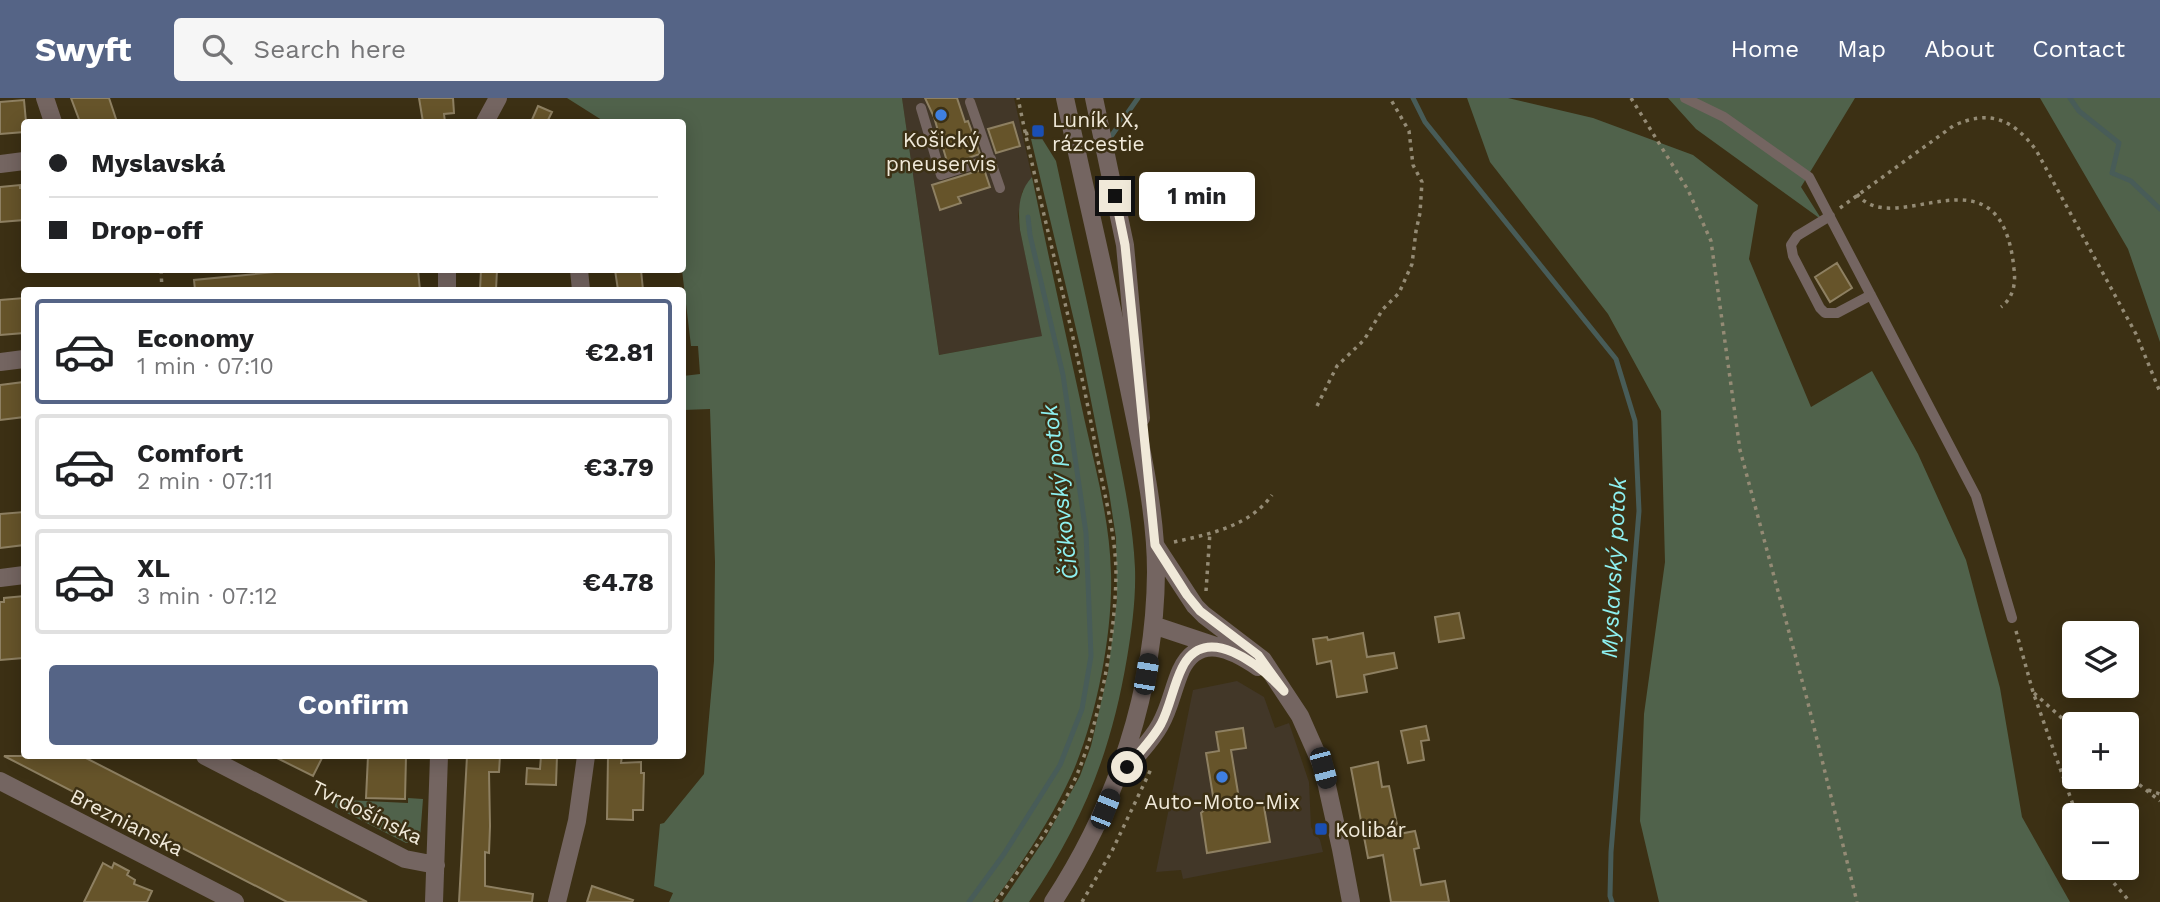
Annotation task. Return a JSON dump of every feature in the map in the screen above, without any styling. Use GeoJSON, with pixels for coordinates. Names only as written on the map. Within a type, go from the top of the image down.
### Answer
{"type":"FeatureCollection","features":[{"type":"Feature","properties":{"kind":"street"},"geometry":{"type":"LineString","coordinates":[[45,98],[53,119]]}},
{"type":"Feature","properties":{"kind":"street"},"geometry":{"type":"LineString","coordinates":[[487,119],[498,98]]}},
{"type":"Feature","properties":{"kind":"street"},"geometry":{"type":"LineString","coordinates":[[1065,98],[1149,495]]}},
{"type":"Feature","properties":{"kind":"street"},"geometry":{"type":"LineString","coordinates":[[1058,900],[1096,830],[1114,788],[1146,674],[1153,625],[1155,545],[1125,245],[1094,98]]}},
{"type":"Feature","properties":{"kind":"street"},"geometry":{"type":"LineString","coordinates":[[0,164],[21,161]]}},
{"type":"Feature","properties":{"kind":"street"},"geometry":{"type":"LineString","coordinates":[[0,362],[21,359]]}},
{"type":"Feature","properties":{"kind":"street"},"geometry":{"type":"LineString","coordinates":[[1155,545],[1200,611],[1258,655],[1306,727],[1323,768],[1350,902]]}},
{"type":"Feature","properties":{"kind":"street"},"geometry":{"type":"LineString","coordinates":[[0,578],[21,575]]}},
{"type":"Feature","properties":{"kind":"street"},"geometry":{"type":"LineString","coordinates":[[1153,625],[1233,652],[1272,678],[1284,691]]}},
{"type":"Feature","properties":{"kind":"street"},"geometry":{"type":"LineString","coordinates":[[1114,788],[1127,767],[1158,729],[1185,662],[1201,649],[1219,647]]}},
{"type":"Feature","properties":{"kind":"street","name":"Tvrdošínska"},"geometry":{"type":"LineString","coordinates":[[211,759],[405,859],[436,865]]}},
{"type":"Feature","properties":{"kind":"street"},"geometry":{"type":"LineString","coordinates":[[433,902],[439,759]]}},
{"type":"Feature","properties":{"kind":"street"},"geometry":{"type":"LineString","coordinates":[[557,902],[576,821],[586,759]]}},
{"type":"Feature","properties":{"kind":"street","name":"Breznianska"},"geometry":{"type":"LineString","coordinates":[[0,781],[235,902]]}},
{"type":"Feature","properties":{"kind":"lane"},"geometry":{"type":"LineString","coordinates":[[1685,98],[1724,117],[1809,177],[1976,496],[2012,618]]}},
{"type":"Feature","properties":{"kind":"lane"},"geometry":{"type":"LineString","coordinates":[[970,102],[1000,188]]}},
{"type":"Feature","properties":{"kind":"lane"},"geometry":{"type":"LineString","coordinates":[[921,108],[940,175],[991,159]]}},
{"type":"Feature","properties":{"kind":"lane"},"geometry":{"type":"LineString","coordinates":[[1830,216],[1797,236],[1791,245],[1793,256],[1825,313],[1835,313],[1871,295]]}},
{"type":"Feature","properties":{"kind":"path"},"geometry":{"type":"LineString","coordinates":[[996,902],[1059,811],[1077,773],[1090,735],[1104,676],[1114,608],[1116,572],[1111,527],[1091,421],[1018,98]]}},
{"type":"Feature","properties":{"kind":"path"},"geometry":{"type":"LineString","coordinates":[[1317,406],[1337,366],[1364,340],[1383,309],[1399,293],[1412,264],[1422,182],[1413,165],[1409,131],[1390,98]]}},
{"type":"Feature","properties":{"kind":"path"},"geometry":{"type":"LineString","coordinates":[[1630,98],[1688,190],[1711,241],[1740,450],[1807,699],[1857,902]]}},
{"type":"Feature","properties":{"kind":"path"},"geometry":{"type":"LineString","coordinates":[[1830,216],[1857,194],[1961,122],[1984,117],[1996,118],[2018,129],[2036,150],[2136,334],[2160,392]]}},
{"type":"Feature","properties":{"kind":"path"},"geometry":{"type":"LineString","coordinates":[[1025,134],[1038,131]]}},
{"type":"Feature","properties":{"kind":"path"},"geometry":{"type":"LineString","coordinates":[[1857,194],[1864,201],[1877,206],[1898,207],[1965,199],[1986,207],[2002,221],[2014,267],[2015,283],[2009,301],[2001,307]]}},
{"type":"Feature","properties":{"kind":"path"},"geometry":{"type":"LineString","coordinates":[[1155,545],[1235,525],[1256,513],[1272,495]]}},
{"type":"Feature","properties":{"kind":"path"},"geometry":{"type":"LineString","coordinates":[[2012,618],[2033,692],[2072,803]]}},
{"type":"Feature","properties":{"kind":"path"},"geometry":{"type":"LineString","coordinates":[[2033,692],[2062,718]]}},
{"type":"Feature","properties":{"kind":"path"},"geometry":{"type":"LineString","coordinates":[[2139,785],[2160,801]]}},
{"type":"Feature","properties":{"kind":"path"},"geometry":{"type":"LineString","coordinates":[[2142,788],[2160,794]]}},
{"type":"Feature","properties":{"kind":"path"},"geometry":{"type":"LineString","coordinates":[[2114,880],[2130,902]]}},
{"type":"Feature","properties":{"kind":"shaded area"},"geometry":{"type":"Polygon","coordinates":[[[902,98],[1014,98],[1032,177],[1022,192],[1018,216],[1043,336],[939,355],[902,98]]]}},
{"type":"Feature","properties":{"kind":"shaded area"},"geometry":{"type":"Polygon","coordinates":[[[1237,681],[1264,697],[1275,728],[1289,723],[1309,782],[1311,827],[1320,840],[1323,852],[1183,879],[1181,870],[1156,872],[1193,690],[1237,681]]]}},
{"type":"Feature","properties":{"kind":"green space"},"geometry":{"type":"Polygon","coordinates":[[[567,98],[902,98],[939,355],[1042,336],[1019,223],[1022,195],[1032,177],[1102,497],[1110,554],[1111,597],[1101,676],[1080,754],[1045,825],[993,902],[669,902],[673,893],[654,886],[660,824],[664,823],[704,774],[714,661],[715,562],[710,409],[686,410],[686,376],[700,374],[698,346],[691,346],[682,273],[686,273],[686,119],[600,119],[567,98]]]}},
{"type":"Feature","properties":{"kind":"green space"},"geometry":{"type":"Polygon","coordinates":[[[1467,98],[1508,98],[1593,118],[1693,155],[1758,205],[1749,259],[1811,407],[1872,371],[1918,454],[1966,560],[2000,688],[2022,817],[2070,902],[1659,902],[1640,821],[1644,714],[1665,562],[1661,411],[1608,314],[1490,162],[1467,98]]]}},
{"type":"Feature","properties":{"kind":"green space"},"geometry":{"type":"Polygon","coordinates":[[[1668,98],[1855,98],[1801,187],[1822,220],[1696,129],[1668,98]]]}},
{"type":"Feature","properties":{"kind":"green space"},"geometry":{"type":"Polygon","coordinates":[[[2040,98],[2160,98],[2160,342],[2128,249],[2040,98]]]}},
{"type":"Feature","properties":{"kind":"green space"},"geometry":{"type":"Polygon","coordinates":[[[1041,137],[1056,161],[1102,372],[1130,520],[1135,590],[1130,636],[1113,725],[1080,815],[1029,902],[1002,902],[1046,837],[1080,776],[1091,746],[1108,672],[1117,599],[1116,538],[1109,492],[1081,350],[1031,139],[1041,137]]]}},
{"type":"Feature","properties":{"kind":"green space"},"geometry":{"type":"Polygon","coordinates":[[[335,792],[345,800],[408,803],[408,798],[423,799],[420,838],[414,843],[406,843],[335,807],[335,792]]]}},
{"type":"Feature","properties":{"kind":"building"},"geometry":{"type":"Polygon","coordinates":[[[71,98],[109,98],[116,119],[79,119],[71,98]]]}},
{"type":"Feature","properties":{"kind":"building"},"geometry":{"type":"Polygon","coordinates":[[[419,98],[453,98],[454,113],[444,114],[445,119],[422,119],[419,98]]]}},
{"type":"Feature","properties":{"kind":"building"},"geometry":{"type":"Polygon","coordinates":[[[925,98],[957,98],[980,154],[948,165],[934,117],[925,98]]]}},
{"type":"Feature","properties":{"kind":"building"},"geometry":{"type":"Polygon","coordinates":[[[24,100],[26,119],[21,119],[21,132],[0,134],[0,102],[24,100]]]}},
{"type":"Feature","properties":{"kind":"building"},"geometry":{"type":"Polygon","coordinates":[[[538,106],[552,112],[548,119],[532,119],[538,106]]]}},
{"type":"Feature","properties":{"kind":"building"},"geometry":{"type":"Polygon","coordinates":[[[1013,122],[1020,146],[996,153],[988,129],[1013,122]]]}},
{"type":"Feature","properties":{"kind":"building"},"geometry":{"type":"Polygon","coordinates":[[[984,169],[990,187],[958,197],[961,203],[940,210],[932,185],[984,169]]]}},
{"type":"Feature","properties":{"kind":"building"},"geometry":{"type":"Polygon","coordinates":[[[20,185],[21,220],[0,222],[0,187],[20,185]]]}},
{"type":"Feature","properties":{"kind":"building"},"geometry":{"type":"Polygon","coordinates":[[[1837,263],[1852,288],[1830,302],[1815,277],[1837,263]]]}},
{"type":"Feature","properties":{"kind":"building"},"geometry":{"type":"Polygon","coordinates":[[[265,273],[418,273],[420,287],[195,287],[194,280],[265,273]]]}},
{"type":"Feature","properties":{"kind":"building"},"geometry":{"type":"Polygon","coordinates":[[[481,273],[497,273],[496,287],[480,287],[481,273]]]}},
{"type":"Feature","properties":{"kind":"building"},"geometry":{"type":"Polygon","coordinates":[[[615,273],[641,273],[643,287],[618,287],[615,273]]]}},
{"type":"Feature","properties":{"kind":"building"},"geometry":{"type":"Polygon","coordinates":[[[21,298],[21,333],[0,335],[0,300],[21,298]]]}},
{"type":"Feature","properties":{"kind":"building"},"geometry":{"type":"Polygon","coordinates":[[[21,382],[21,417],[0,420],[0,385],[21,382]]]}},
{"type":"Feature","properties":{"kind":"building"},"geometry":{"type":"Polygon","coordinates":[[[21,512],[21,545],[0,548],[0,514],[21,512]]]}},
{"type":"Feature","properties":{"kind":"building"},"geometry":{"type":"Polygon","coordinates":[[[21,596],[21,658],[0,660],[0,602],[4,602],[4,598],[21,596]]]}},
{"type":"Feature","properties":{"kind":"building"},"geometry":{"type":"Polygon","coordinates":[[[1459,613],[1464,638],[1439,642],[1435,617],[1459,613]]]}},
{"type":"Feature","properties":{"kind":"building"},"geometry":{"type":"Polygon","coordinates":[[[1363,633],[1367,657],[1394,653],[1397,668],[1364,675],[1367,692],[1337,697],[1331,661],[1317,664],[1313,639],[1327,637],[1328,640],[1363,633]]]}},
{"type":"Feature","properties":{"kind":"building"},"geometry":{"type":"Polygon","coordinates":[[[1426,726],[1429,740],[1421,741],[1424,760],[1408,763],[1401,731],[1426,726]]]}},
{"type":"Feature","properties":{"kind":"building","name":"Auto-Moto-Mix"},"geometry":{"type":"Polygon","coordinates":[[[1243,728],[1246,748],[1231,750],[1240,805],[1263,801],[1270,842],[1207,853],[1201,813],[1214,802],[1206,753],[1219,751],[1216,732],[1243,728]]]}},
{"type":"Feature","properties":{"kind":"building"},"geometry":{"type":"Polygon","coordinates":[[[4,756],[21,756],[21,759],[88,759],[367,902],[287,902],[4,756]]]}},
{"type":"Feature","properties":{"kind":"building"},"geometry":{"type":"Polygon","coordinates":[[[279,759],[322,759],[313,776],[279,759]]]}},
{"type":"Feature","properties":{"kind":"building"},"geometry":{"type":"Polygon","coordinates":[[[368,759],[406,759],[405,799],[366,798],[368,759]]]}},
{"type":"Feature","properties":{"kind":"building"},"geometry":{"type":"Polygon","coordinates":[[[467,759],[500,759],[499,772],[489,772],[490,826],[489,853],[485,852],[485,886],[533,894],[532,902],[459,902],[467,759]]]}},
{"type":"Feature","properties":{"kind":"building"},"geometry":{"type":"Polygon","coordinates":[[[541,759],[557,759],[556,785],[526,784],[527,768],[540,769],[541,759]]]}},
{"type":"Feature","properties":{"kind":"building"},"geometry":{"type":"Polygon","coordinates":[[[608,759],[622,759],[621,763],[641,762],[641,773],[644,773],[643,810],[633,810],[633,820],[607,819],[608,759]]]}},
{"type":"Feature","properties":{"kind":"building"},"geometry":{"type":"Polygon","coordinates":[[[1378,762],[1382,787],[1389,786],[1399,834],[1415,831],[1419,848],[1414,849],[1421,885],[1445,881],[1449,902],[1391,902],[1383,855],[1368,858],[1351,768],[1378,762]]]}},
{"type":"Feature","properties":{"kind":"building"},"geometry":{"type":"Polygon","coordinates":[[[103,863],[112,868],[114,863],[129,871],[127,875],[135,880],[134,884],[152,891],[147,902],[84,902],[103,863]]]}},
{"type":"Feature","properties":{"kind":"building"},"geometry":{"type":"Polygon","coordinates":[[[592,886],[633,900],[587,902],[592,886]]]}},
{"type":"Feature","properties":{"kind":"waterway","name":"Čičkovský potok"},"geometry":{"type":"LineString","coordinates":[[1112,135],[1138,98]]}},
{"type":"Feature","properties":{"kind":"waterway","name":"Myslavský potok"},"geometry":{"type":"LineString","coordinates":[[1413,98],[1425,122],[1616,359],[1635,421],[1639,511],[1611,852],[1612,902]]}},
{"type":"Feature","properties":{"kind":"waterway"},"geometry":{"type":"LineString","coordinates":[[2070,98],[2079,111],[2119,143],[2112,173],[2131,181],[2160,209]]}},
{"type":"Feature","properties":{"kind":"waterway","name":"Čičkovský potok"},"geometry":{"type":"LineString","coordinates":[[969,902],[1004,854],[1060,765],[1082,709],[1091,656],[1086,533],[1063,375],[1028,217]]}},
{"type":"Feature","properties":{"kind":"place","name":"Košický pneuservis"},"geometry":{"type":"Point","coordinates":[941,115]}},
{"type":"Feature","properties":{"kind":"place","name":"Luník IX, rázcestie"},"geometry":{"type":"Point","coordinates":[1038,131]}},
{"type":"Feature","properties":{"kind":"place","name":"Auto-Moto-Mix"},"geometry":{"type":"Point","coordinates":[1222,777]}},
{"type":"Feature","properties":{"kind":"place","name":"Kolibár"},"geometry":{"type":"Point","coordinates":[1321,829]}},
{"type":"Feature","properties":{"kind":"route"},"geometry":{"type":"LineString","coordinates":[[1115,196],[1125,245],[1155,545],[1200,611],[1258,655],[1284,691],[1265,672],[1233,652],[1214,647],[1197,651],[1182,667],[1158,729],[1127,767]]}}]}
